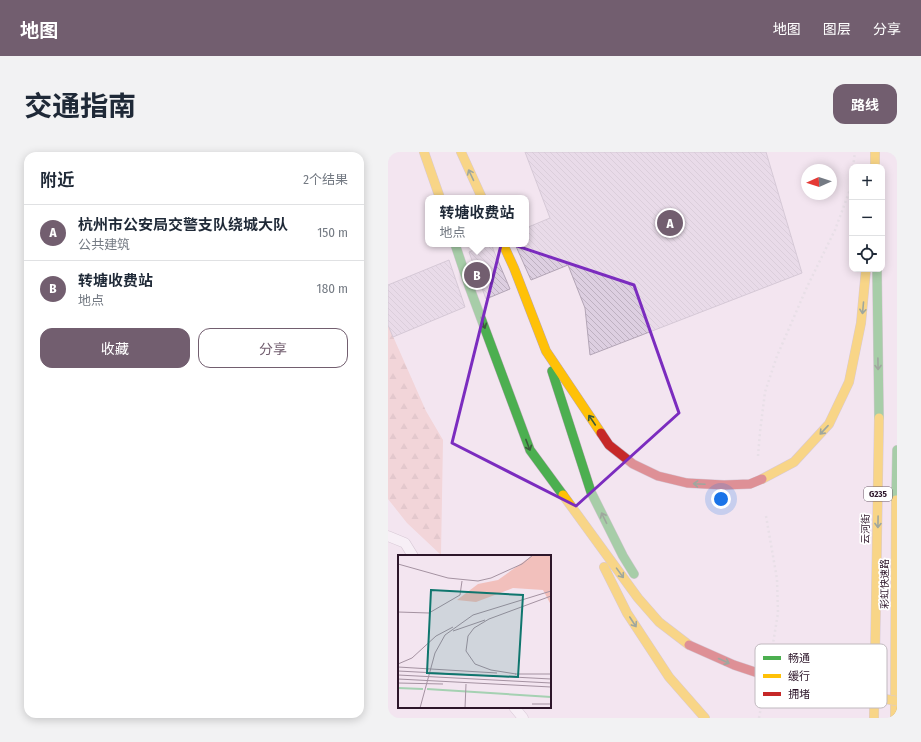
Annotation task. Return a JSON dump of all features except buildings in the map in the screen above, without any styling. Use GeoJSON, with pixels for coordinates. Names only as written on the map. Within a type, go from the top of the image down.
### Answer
{"type":"FeatureCollection","features":[{"type":"Feature","properties":{"kind":"highway"},"geometry":{"type":"LineString","coordinates":[[424,152],[439,195]]}},
{"type":"Feature","properties":{"kind":"highway"},"geometry":{"type":"LineString","coordinates":[[461,152],[481,195]]}},
{"type":"Feature","properties":{"kind":"highway"},"geometry":{"type":"LineString","coordinates":[[875,152],[875,164]]}},
{"type":"Feature","properties":{"kind":"highway"},"geometry":{"type":"LineString","coordinates":[[456,247],[530,450],[638,598],[659,622],[689,645],[734,665],[755,672]]}},
{"type":"Feature","properties":{"kind":"highway"},"geometry":{"type":"LineString","coordinates":[[504,247],[546,351],[591,492],[623,556],[639,582]]}},
{"type":"Feature","properties":{"kind":"highway"},"geometry":{"type":"LineString","coordinates":[[546,351],[609,445],[633,464],[658,476],[687,483],[724,485],[750,484],[794,462],[829,424],[849,382],[861,323],[866,272]]}},
{"type":"Feature","properties":{"kind":"highway","name":"云河街"},"geometry":{"type":"LineString","coordinates":[[875,644],[879,422],[877,272]]}},
{"type":"Feature","properties":{"kind":"highway","name":"彩虹快速路"},"geometry":{"type":"LineString","coordinates":[[895,718],[897,450]]}},
{"type":"Feature","properties":{"kind":"highway"},"geometry":{"type":"LineString","coordinates":[[584,524],[627,613],[668,678],[705,718]]}},
{"type":"Feature","properties":{"kind":"highway"},"geometry":{"type":"LineString","coordinates":[[887,699],[897,701]]}},
{"type":"Feature","properties":{"kind":"highway","name":"云河街"},"geometry":{"type":"LineString","coordinates":[[874,708],[874,718]]}},
{"type":"Feature","properties":{"kind":"street"},"geometry":{"type":"LineString","coordinates":[[388,536],[405,543],[412,555]]}},
{"type":"Feature","properties":{"kind":"street"},"geometry":{"type":"LineString","coordinates":[[515,708],[523,718]]}},
{"type":"Feature","properties":{"kind":"path"},"geometry":{"type":"LineString","coordinates":[[853,164],[855,152]]}},
{"type":"Feature","properties":{"kind":"path"},"geometry":{"type":"LineString","coordinates":[[758,456],[765,392],[777,356],[835,230],[849,192]]}},
{"type":"Feature","properties":{"kind":"path"},"geometry":{"type":"LineString","coordinates":[[766,516],[777,579],[778,613],[772,644]]}},
{"type":"Feature","properties":{"kind":"path"},"geometry":{"type":"LineString","coordinates":[[759,718],[761,708]]}},
{"type":"Feature","properties":{"kind":"highlighted area"},"geometry":{"type":"Polygon","coordinates":[[[502,241],[634,285],[679,413],[576,506],[452,443],[502,241]]]}},
{"type":"Feature","properties":{"kind":"green space"},"geometry":{"type":"Polygon","coordinates":[[[388,325],[426,411],[443,440],[441,555],[407,523],[388,499],[388,325]]]}},
{"type":"Feature","properties":{"kind":"traffic: fast"},"geometry":{"type":"LineString","coordinates":[[456,247],[530,450],[563,495]]}},
{"type":"Feature","properties":{"kind":"traffic: fast"},"geometry":{"type":"LineString","coordinates":[[877,272],[879,418]]}},
{"type":"Feature","properties":{"kind":"traffic: fast"},"geometry":{"type":"LineString","coordinates":[[552,371],[591,492],[623,556],[634,574]]}},
{"type":"Feature","properties":{"kind":"traffic: fast"},"geometry":{"type":"LineString","coordinates":[[896,500],[897,450]]}},
{"type":"Feature","properties":{"kind":"traffic: slow"},"geometry":{"type":"LineString","coordinates":[[424,152],[439,195]]}},
{"type":"Feature","properties":{"kind":"traffic: slow"},"geometry":{"type":"LineString","coordinates":[[461,152],[481,195]]}},
{"type":"Feature","properties":{"kind":"traffic: slow"},"geometry":{"type":"LineString","coordinates":[[875,152],[875,164]]}},
{"type":"Feature","properties":{"kind":"traffic: slow"},"geometry":{"type":"LineString","coordinates":[[504,247],[546,351],[601,433]]}},
{"type":"Feature","properties":{"kind":"traffic: slow"},"geometry":{"type":"LineString","coordinates":[[762,479],[794,462],[829,424],[849,382],[861,323],[866,272]]}},
{"type":"Feature","properties":{"kind":"traffic: slow"},"geometry":{"type":"LineString","coordinates":[[875,644],[879,418]]}},
{"type":"Feature","properties":{"kind":"traffic: slow"},"geometry":{"type":"LineString","coordinates":[[563,495],[638,598],[659,622],[689,645]]}},
{"type":"Feature","properties":{"kind":"traffic: slow"},"geometry":{"type":"LineString","coordinates":[[895,718],[896,500]]}},
{"type":"Feature","properties":{"kind":"traffic: slow"},"geometry":{"type":"LineString","coordinates":[[604,567],[627,613],[669,677],[705,718]]}},
{"type":"Feature","properties":{"kind":"traffic: slow"},"geometry":{"type":"LineString","coordinates":[[887,699],[897,701]]}},
{"type":"Feature","properties":{"kind":"traffic: slow"},"geometry":{"type":"LineString","coordinates":[[874,708],[874,718]]}},
{"type":"Feature","properties":{"kind":"traffic: jam"},"geometry":{"type":"LineString","coordinates":[[601,433],[609,445],[633,464],[658,476],[687,483],[724,485],[750,484],[762,479]]}},
{"type":"Feature","properties":{"kind":"traffic: jam"},"geometry":{"type":"LineString","coordinates":[[689,645],[734,665],[755,672]]}},
{"type":"Feature","properties":{"kind":"place","name":"杭州市公安局交警支队绕城大队"},"geometry":{"type":"Point","coordinates":[670,223]}},
{"type":"Feature","properties":{"kind":"place","name":"转塘收费站"},"geometry":{"type":"Point","coordinates":[477,275]}}]}
